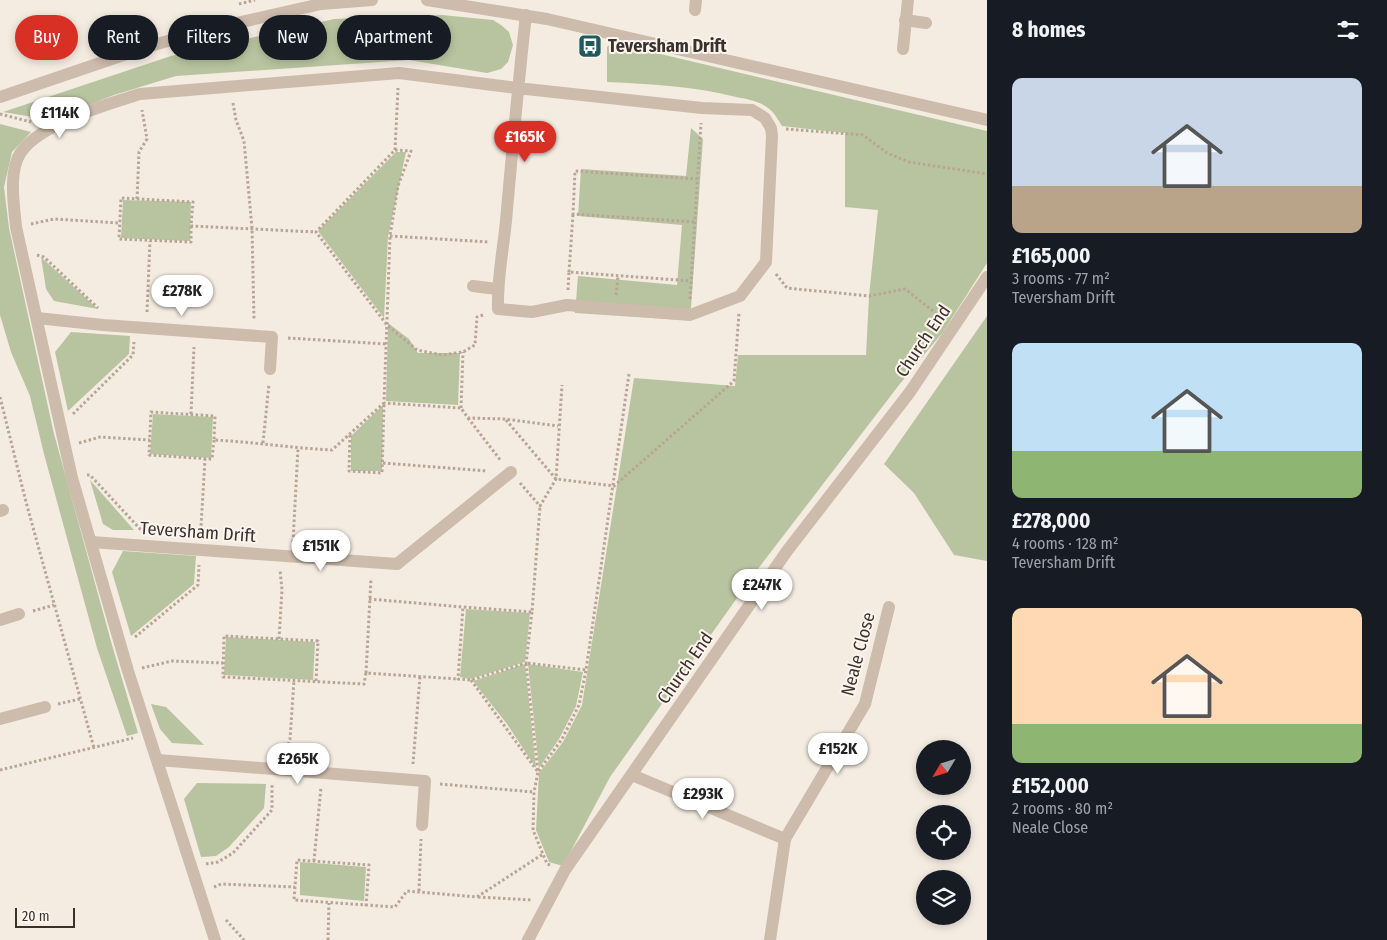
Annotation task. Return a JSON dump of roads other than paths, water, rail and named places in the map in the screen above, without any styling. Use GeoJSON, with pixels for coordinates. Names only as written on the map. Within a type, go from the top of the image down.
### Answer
{"type":"FeatureCollection","features":[{"type":"Feature","properties":{"kind":"street"},"geometry":{"type":"LineString","coordinates":[[0,96],[147,47],[202,31],[320,2],[372,0]]}},
{"type":"Feature","properties":{"kind":"street"},"geometry":{"type":"LineString","coordinates":[[427,0],[526,15],[987,120]]}},
{"type":"Feature","properties":{"kind":"street"},"geometry":{"type":"LineString","coordinates":[[903,49],[908,0]]}},
{"type":"Feature","properties":{"kind":"street"},"geometry":{"type":"LineString","coordinates":[[215,940],[193,866],[119,644],[72,478],[16,227],[12,190],[20,153],[32,140],[54,127],[101,106],[140,94],[399,73],[517,88],[702,108],[752,110],[765,118],[771,128],[772,136],[766,262],[740,296],[690,315],[567,305],[532,312],[498,309],[497,289],[504,243],[517,88],[526,15]]}},
{"type":"Feature","properties":{"kind":"street"},"geometry":{"type":"LineString","coordinates":[[905,20],[926,23]]}},
{"type":"Feature","properties":{"kind":"street","name":"Church End"},"geometry":{"type":"LineString","coordinates":[[528,940],[565,870],[787,551],[910,392],[987,277]]}},
{"type":"Feature","properties":{"kind":"street"},"geometry":{"type":"LineString","coordinates":[[473,286],[497,289]]}},
{"type":"Feature","properties":{"kind":"street"},"geometry":{"type":"LineString","coordinates":[[37,318],[103,325],[272,337],[270,369]]}},
{"type":"Feature","properties":{"kind":"street","name":"Teversham Drift"},"geometry":{"type":"LineString","coordinates":[[90,542],[397,564],[511,472]]}},
{"type":"Feature","properties":{"kind":"street","name":"Neale Close"},"geometry":{"type":"LineString","coordinates":[[770,940],[784,839],[865,704],[889,607]]}},
{"type":"Feature","properties":{"kind":"street"},"geometry":{"type":"LineString","coordinates":[[0,620],[20,614]]}},
{"type":"Feature","properties":{"kind":"street"},"geometry":{"type":"LineString","coordinates":[[0,719],[45,707]]}},
{"type":"Feature","properties":{"kind":"street"},"geometry":{"type":"LineString","coordinates":[[158,760],[425,781],[422,825]]}},
{"type":"Feature","properties":{"kind":"street"},"geometry":{"type":"LineString","coordinates":[[632,775],[784,839]]}},
{"type":"Feature","properties":{"kind":"place","name":"Teversham Drift"},"geometry":{"type":"Point","coordinates":[590,46]}}]}
